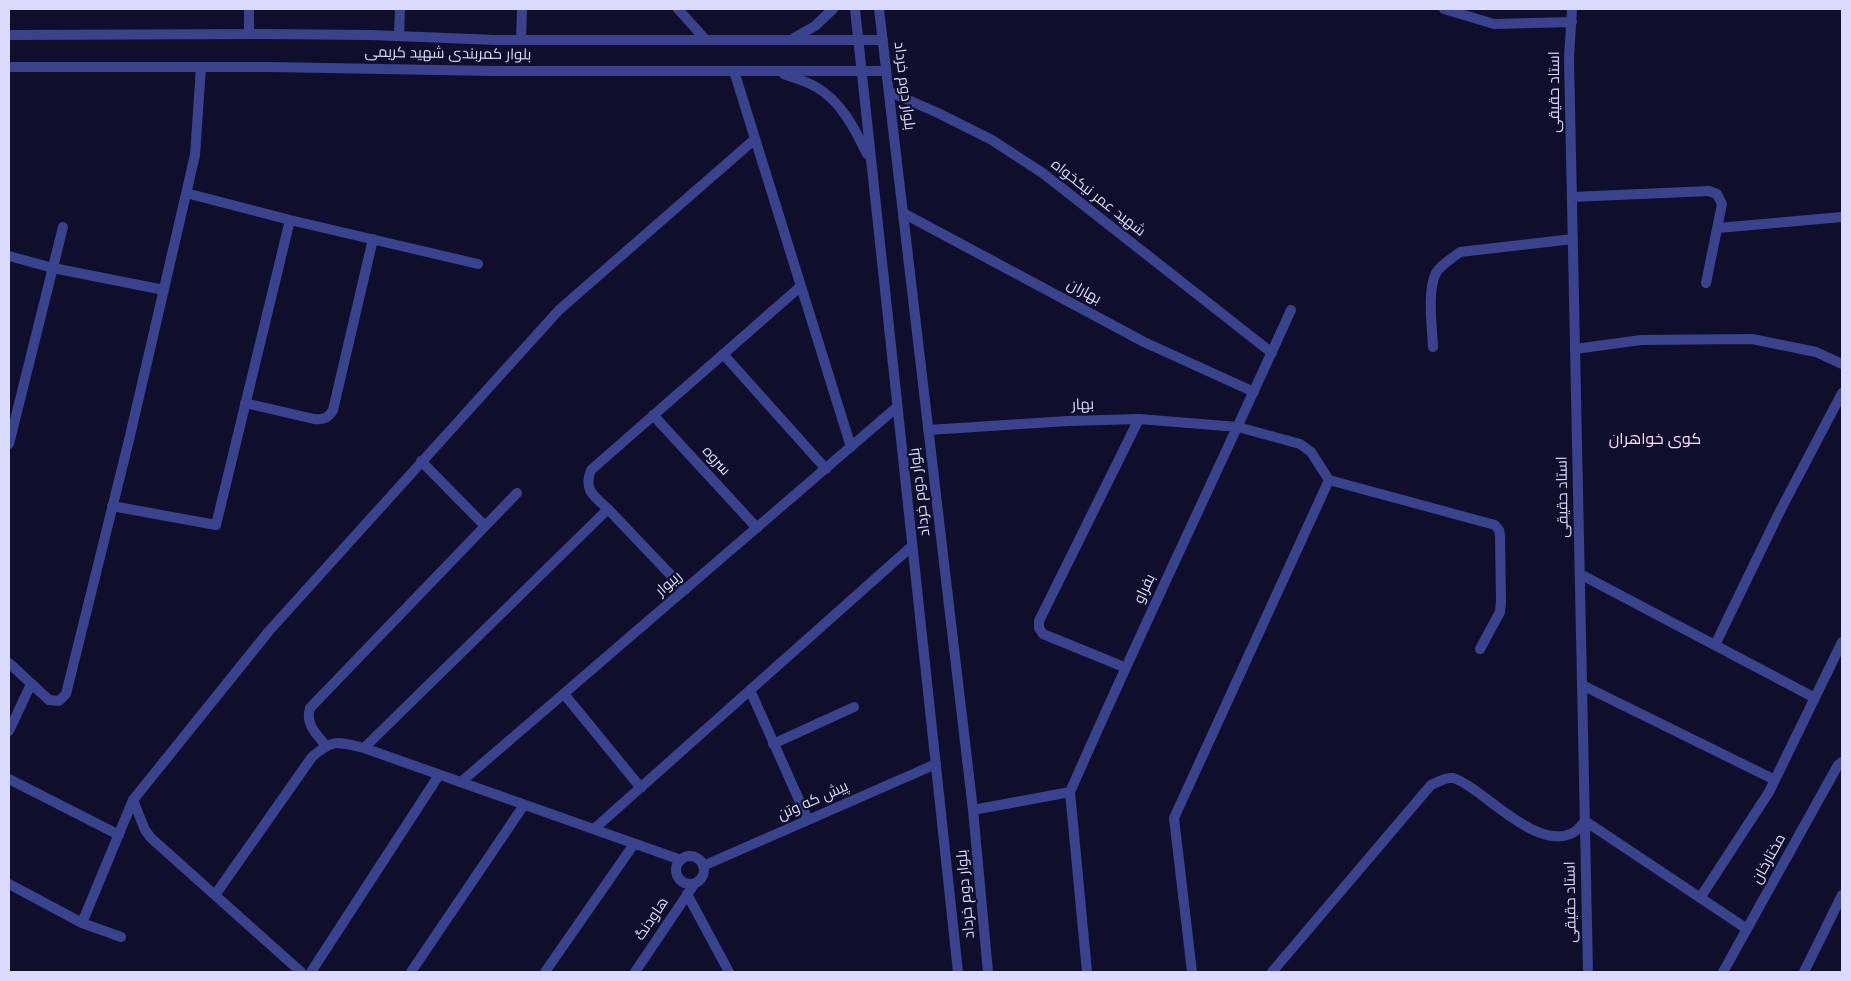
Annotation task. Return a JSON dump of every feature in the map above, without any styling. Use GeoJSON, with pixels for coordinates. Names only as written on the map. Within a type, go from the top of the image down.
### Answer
{"type":"FeatureCollection","features":[{"type":"Feature","properties":{"kind":"street"},"geometry":{"type":"LineString","coordinates":[[249,9],[249,34]]}},
{"type":"Feature","properties":{"kind":"street"},"geometry":{"type":"LineString","coordinates":[[400,9],[400,36]]}},
{"type":"Feature","properties":{"kind":"street"},"geometry":{"type":"LineString","coordinates":[[521,40],[522,9]]}},
{"type":"Feature","properties":{"kind":"street"},"geometry":{"type":"LineString","coordinates":[[678,9],[705,39]]}},
{"type":"Feature","properties":{"kind":"street"},"geometry":{"type":"LineString","coordinates":[[790,39],[815,26],[833,9]]}},
{"type":"Feature","properties":{"kind":"street","name":"بلوار دوم خرداد"},"geometry":{"type":"LineString","coordinates":[[854,9],[958,972]]}},
{"type":"Feature","properties":{"kind":"street","name":"بلوار دوم خرداد"},"geometry":{"type":"LineString","coordinates":[[879,9],[973,810],[988,972]]}},
{"type":"Feature","properties":{"kind":"street"},"geometry":{"type":"LineString","coordinates":[[1444,9],[1494,24],[1572,22]]}},
{"type":"Feature","properties":{"kind":"street","name":"استاد حقیقی"},"geometry":{"type":"LineString","coordinates":[[1572,9],[1569,58],[1588,972]]}},
{"type":"Feature","properties":{"kind":"street","name":"بلوار کمربندی شهید کریمی"},"geometry":{"type":"LineString","coordinates":[[9,35],[249,34],[521,40],[883,40]]}},
{"type":"Feature","properties":{"kind":"street","name":"بلوار کمربندی شهید کریمی"},"geometry":{"type":"LineString","coordinates":[[9,67],[886,72]]}},
{"type":"Feature","properties":{"kind":"street"},"geometry":{"type":"LineString","coordinates":[[9,663],[49,700],[59,701],[66,694],[195,155],[201,67]]}},
{"type":"Feature","properties":{"kind":"street"},"geometry":{"type":"LineString","coordinates":[[734,71],[851,447]]}},
{"type":"Feature","properties":{"kind":"street"},"geometry":{"type":"LineString","coordinates":[[776,72],[817,87],[829,97],[841,109],[854,128],[871,162]]}},
{"type":"Feature","properties":{"kind":"street","name":"شهید عمر نیکخواه"},"geometry":{"type":"LineString","coordinates":[[890,92],[992,140],[1044,174],[1272,353]]}},
{"type":"Feature","properties":{"kind":"street"},"geometry":{"type":"LineString","coordinates":[[82,923],[133,800],[270,631],[421,461],[559,310],[755,139]]}},
{"type":"Feature","properties":{"kind":"street"},"geometry":{"type":"LineString","coordinates":[[1572,197],[1709,190],[1717,194],[1722,204],[1706,283]]}},
{"type":"Feature","properties":{"kind":"street"},"geometry":{"type":"LineString","coordinates":[[186,193],[290,220],[478,264]]}},
{"type":"Feature","properties":{"kind":"street","name":"بهاران"},"geometry":{"type":"LineString","coordinates":[[904,213],[1144,342],[1254,392]]}},
{"type":"Feature","properties":{"kind":"street"},"geometry":{"type":"LineString","coordinates":[[1718,228],[1842,217]]}},
{"type":"Feature","properties":{"kind":"street"},"geometry":{"type":"LineString","coordinates":[[112,506],[216,525],[290,220]]}},
{"type":"Feature","properties":{"kind":"street"},"geometry":{"type":"LineString","coordinates":[[9,444],[63,227]]}},
{"type":"Feature","properties":{"kind":"street"},"geometry":{"type":"LineString","coordinates":[[245,403],[314,419],[322,420],[329,417],[333,410],[373,239]]}},
{"type":"Feature","properties":{"kind":"street"},"geometry":{"type":"LineString","coordinates":[[1433,347],[1431,288],[1437,271],[1447,262],[1460,252],[1573,239]]}},
{"type":"Feature","properties":{"kind":"street"},"geometry":{"type":"LineString","coordinates":[[9,256],[53,268],[164,290]]}},
{"type":"Feature","properties":{"kind":"street"},"geometry":{"type":"LineString","coordinates":[[685,590],[588,487],[586,480],[591,470],[801,286]]}},
{"type":"Feature","properties":{"kind":"street","name":"بفراو"},"geometry":{"type":"LineString","coordinates":[[1070,792],[1124,667],[1238,428],[1291,310]]}},
{"type":"Feature","properties":{"kind":"street"},"geometry":{"type":"LineString","coordinates":[[1575,349],[1641,340],[1752,339],[1816,352],[1842,364]]}},
{"type":"Feature","properties":{"kind":"street"},"geometry":{"type":"LineString","coordinates":[[723,354],[826,469]]}},
{"type":"Feature","properties":{"kind":"street"},"geometry":{"type":"LineString","coordinates":[[1715,645],[1780,511],[1842,393]]}},
{"type":"Feature","properties":{"kind":"street","name":"ریبوار"},"geometry":{"type":"LineString","coordinates":[[461,782],[897,407]]}},
{"type":"Feature","properties":{"kind":"street","name":"سروه"},"geometry":{"type":"LineString","coordinates":[[653,415],[757,528]]}},
{"type":"Feature","properties":{"kind":"street"},"geometry":{"type":"LineString","coordinates":[[1124,667],[1043,634],[1039,628],[1039,621],[1139,419]]}},
{"type":"Feature","properties":{"kind":"street","name":"بهار"},"geometry":{"type":"LineString","coordinates":[[928,430],[1068,421],[1139,419],[1238,428],[1300,444],[1311,452],[1330,480]]}},
{"type":"Feature","properties":{"kind":"street"},"geometry":{"type":"LineString","coordinates":[[421,461],[485,526]]}},
{"type":"Feature","properties":{"kind":"street"},"geometry":{"type":"LineString","coordinates":[[1192,972],[1174,818],[1330,480],[1495,525],[1500,530],[1500,612],[1480,649]]}},
{"type":"Feature","properties":{"kind":"street"},"geometry":{"type":"LineString","coordinates":[[326,746],[309,723],[310,708],[517,493]]}},
{"type":"Feature","properties":{"kind":"street"},"geometry":{"type":"LineString","coordinates":[[364,748],[608,509]]}},
{"type":"Feature","properties":{"kind":"street"},"geometry":{"type":"LineString","coordinates":[[594,829],[912,546]]}},
{"type":"Feature","properties":{"kind":"street"},"geometry":{"type":"LineString","coordinates":[[1580,574],[1815,698]]}},
{"type":"Feature","properties":{"kind":"street"},"geometry":{"type":"LineString","coordinates":[[1700,898],[1769,792],[1842,642]]}},
{"type":"Feature","properties":{"kind":"street"},"geometry":{"type":"LineString","coordinates":[[9,731],[31,684]]}},
{"type":"Feature","properties":{"kind":"street"},"geometry":{"type":"LineString","coordinates":[[1582,685],[1775,780]]}},
{"type":"Feature","properties":{"kind":"street"},"geometry":{"type":"LineString","coordinates":[[750,690],[808,820]]}},
{"type":"Feature","properties":{"kind":"street"},"geometry":{"type":"LineString","coordinates":[[564,694],[641,788]]}},
{"type":"Feature","properties":{"kind":"street"},"geometry":{"type":"LineString","coordinates":[[773,744],[854,707]]}},
{"type":"Feature","properties":{"kind":"street"},"geometry":{"type":"LineString","coordinates":[[215,895],[312,757],[330,743],[345,743],[364,748],[681,860],[691,857],[696,858],[703,866],[704,871],[695,883],[684,883],[677,875],[676,870],[681,860]]}},
{"type":"Feature","properties":{"kind":"street","name":"مختارخان"},"geometry":{"type":"LineString","coordinates":[[1723,972],[1838,765],[1842,762]]}},
{"type":"Feature","properties":{"kind":"street","name":"پیش که وتن"},"geometry":{"type":"LineString","coordinates":[[703,866],[936,764]]}},
{"type":"Feature","properties":{"kind":"street"},"geometry":{"type":"LineString","coordinates":[[311,972],[439,774]]}},
{"type":"Feature","properties":{"kind":"street"},"geometry":{"type":"LineString","coordinates":[[1272,972],[1431,785],[1441,780],[1453,778],[1467,785],[1526,826],[1549,837],[1564,836],[1576,832],[1585,821],[1747,929]]}},
{"type":"Feature","properties":{"kind":"street"},"geometry":{"type":"LineString","coordinates":[[9,779],[119,835]]}},
{"type":"Feature","properties":{"kind":"street"},"geometry":{"type":"LineString","coordinates":[[973,810],[1070,792],[1087,972]]}},
{"type":"Feature","properties":{"kind":"street"},"geometry":{"type":"LineString","coordinates":[[133,800],[145,830],[151,838],[301,972]]}},
{"type":"Feature","properties":{"kind":"street"},"geometry":{"type":"LineString","coordinates":[[411,972],[524,804]]}},
{"type":"Feature","properties":{"kind":"street"},"geometry":{"type":"LineString","coordinates":[[545,972],[634,844]]}},
{"type":"Feature","properties":{"kind":"street","name":"هاودنگ"},"geometry":{"type":"LineString","coordinates":[[635,972],[695,883]]}},
{"type":"Feature","properties":{"kind":"street"},"geometry":{"type":"LineString","coordinates":[[9,884],[82,923],[121,937]]}},
{"type":"Feature","properties":{"kind":"street"},"geometry":{"type":"LineString","coordinates":[[688,894],[729,972]]}},
{"type":"Feature","properties":{"kind":"street"},"geometry":{"type":"LineString","coordinates":[[1804,972],[1842,895]]}},
{"type":"Feature","properties":{"kind":"district","name":"کوی خواهران"},"geometry":{"type":"Point","coordinates":[1655,440]}}]}
